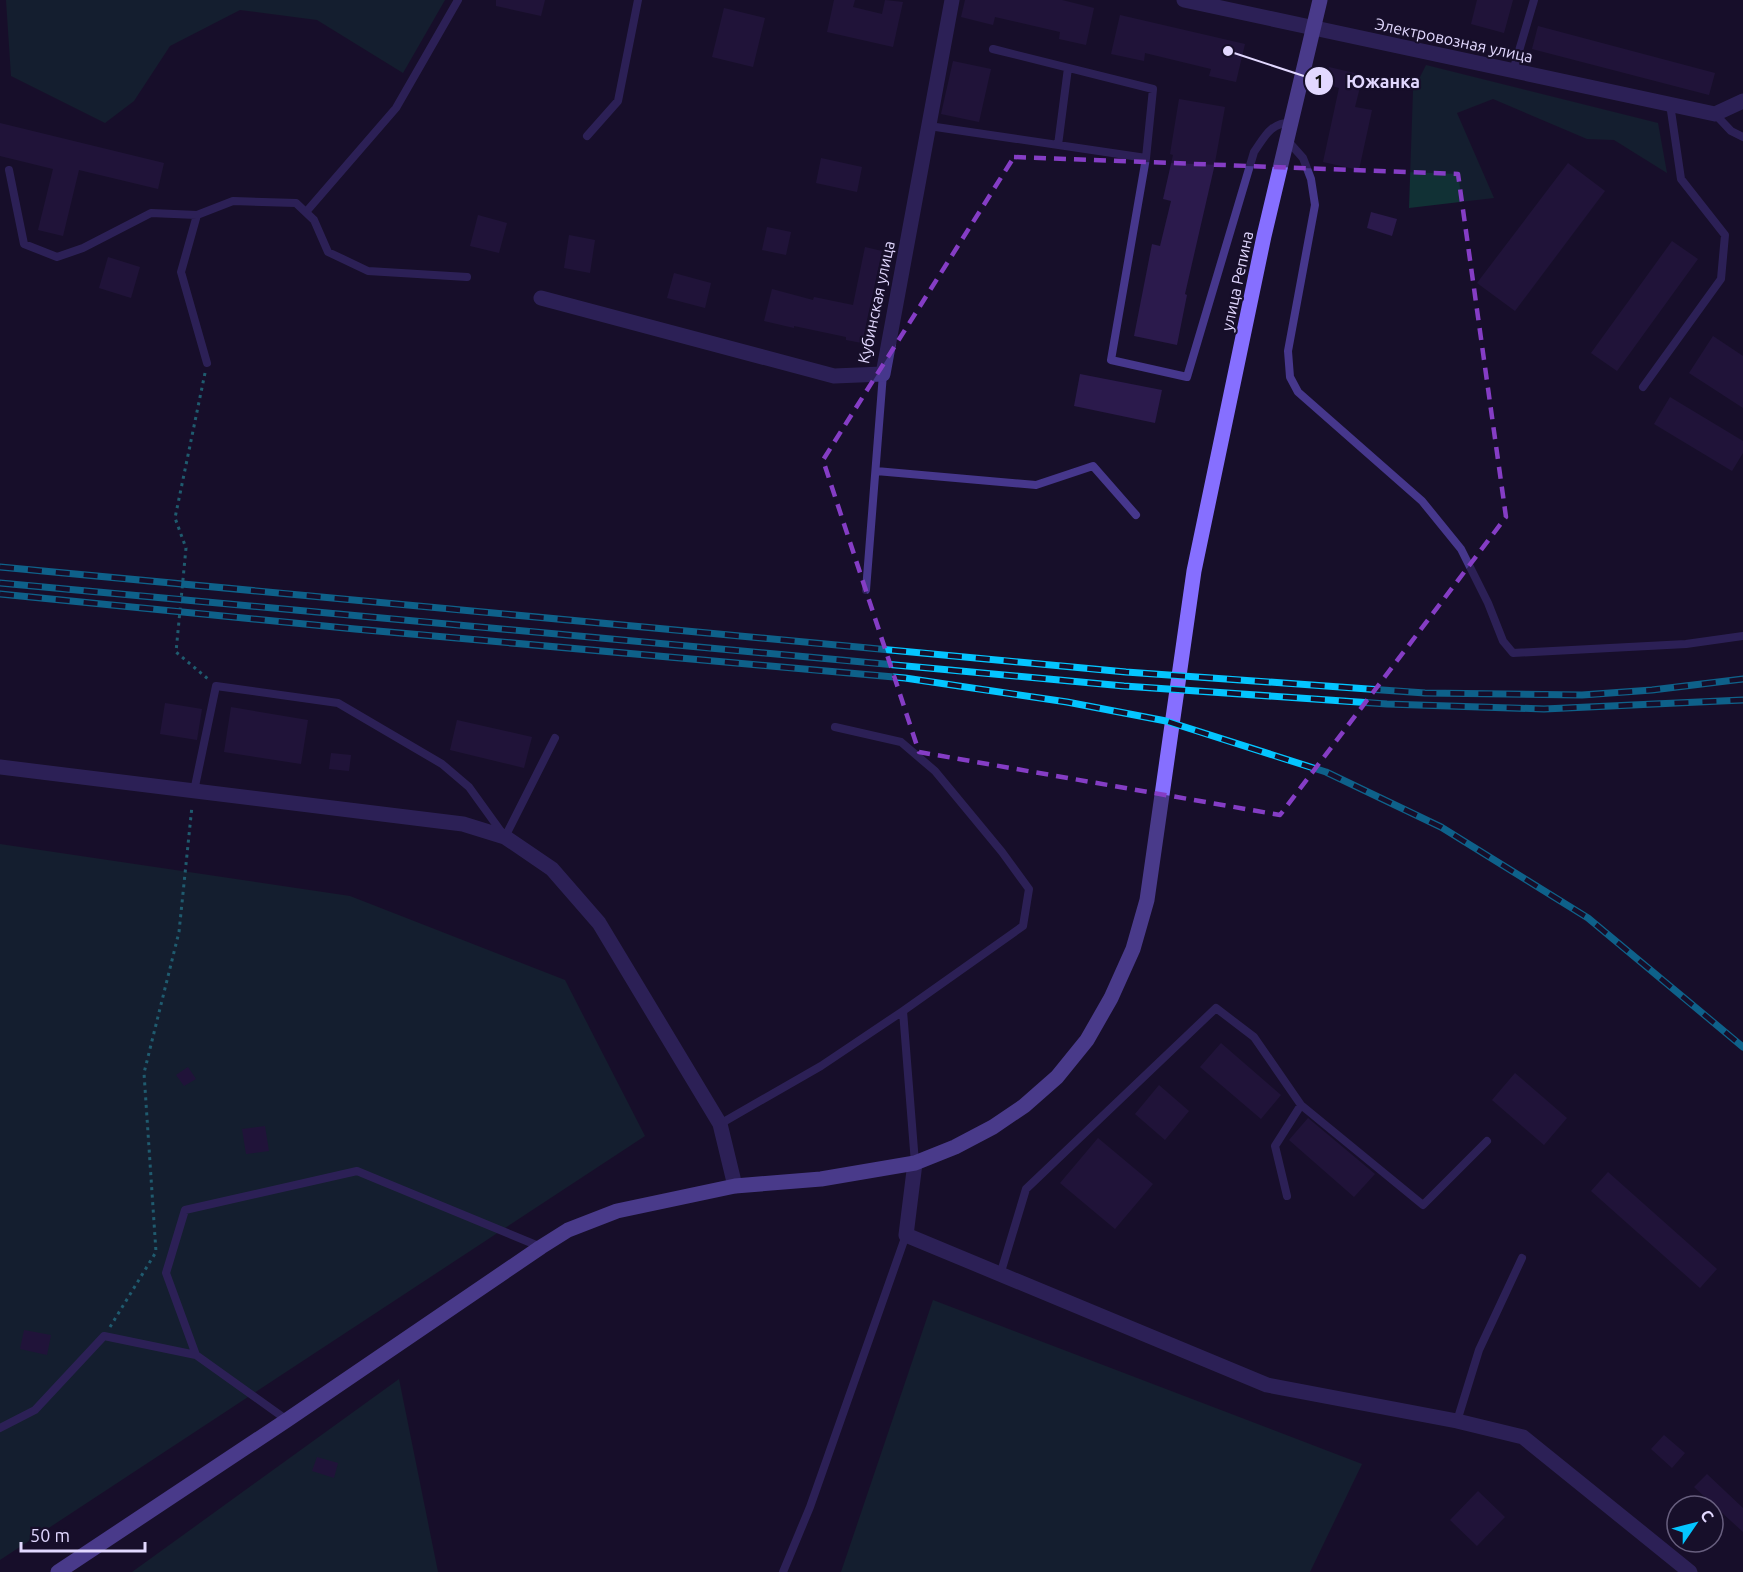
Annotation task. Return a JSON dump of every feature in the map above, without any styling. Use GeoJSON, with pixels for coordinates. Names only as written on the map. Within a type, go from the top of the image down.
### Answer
{"type":"FeatureCollection","features":[{"type":"Feature","properties":{"kind":"main road","name":"улица Репина"},"geometry":{"type":"LineString","coordinates":[[58,1572],[568,1230],[617,1211],[735,1186],[821,1179],[915,1163],[955,1147],[993,1127],[1024,1106],[1057,1077],[1087,1040],[1111,998],[1133,949],[1147,900],[1194,571],[1264,236],[1320,0]]}},
{"type":"Feature","properties":{"kind":"street","name":"Кубинская улица"},"geometry":{"type":"LineString","coordinates":[[540,298],[834,376],[883,374],[952,0]]}},
{"type":"Feature","properties":{"kind":"street","name":"Электровозная улица"},"geometry":{"type":"LineString","coordinates":[[1184,0],[1715,114]]}},
{"type":"Feature","properties":{"kind":"street"},"geometry":{"type":"LineString","coordinates":[[1715,114],[1743,101]]}},
{"type":"Feature","properties":{"kind":"street"},"geometry":{"type":"LineString","coordinates":[[0,767],[463,824],[505,837],[552,869],[599,923],[720,1124],[735,1186]]}},
{"type":"Feature","properties":{"kind":"street"},"geometry":{"type":"LineString","coordinates":[[915,1163],[906,1235],[1267,1384],[1458,1421],[1523,1437],[1690,1572]]}},
{"type":"Feature","properties":{"kind":"lane"},"geometry":{"type":"LineString","coordinates":[[306,212],[396,108],[458,0]]}},
{"type":"Feature","properties":{"kind":"lane"},"geometry":{"type":"LineString","coordinates":[[587,136],[618,101],[638,0]]}},
{"type":"Feature","properties":{"kind":"lane"},"geometry":{"type":"LineString","coordinates":[[1513,71],[1534,0]]}},
{"type":"Feature","properties":{"kind":"lane"},"geometry":{"type":"LineString","coordinates":[[993,49],[1153,89],[1146,158],[1111,360],[1187,377],[1254,153],[1269,130],[1278,123],[1292,122]]}},
{"type":"Feature","properties":{"kind":"lane"},"geometry":{"type":"LineString","coordinates":[[1058,145],[1068,68]]}},
{"type":"Feature","properties":{"kind":"lane"},"geometry":{"type":"LineString","coordinates":[[1642,387],[1720,279],[1725,235],[1681,179],[1670,104]]}},
{"type":"Feature","properties":{"kind":"lane"},"geometry":{"type":"LineString","coordinates":[[1715,114],[1731,131],[1743,137]]}},
{"type":"Feature","properties":{"kind":"lane"},"geometry":{"type":"LineString","coordinates":[[929,126],[1146,158]]}},
{"type":"Feature","properties":{"kind":"lane"},"geometry":{"type":"LineString","coordinates":[[1287,140],[1303,158],[1311,180],[1315,205],[1288,351],[1290,377],[1298,392],[1422,501],[1461,549],[1488,603],[1503,641],[1513,653],[1686,644],[1743,636]]}},
{"type":"Feature","properties":{"kind":"lane"},"geometry":{"type":"LineString","coordinates":[[9,170],[24,244],[57,257],[83,248],[150,213],[197,215],[233,201],[296,203],[314,220],[328,252],[368,272],[467,277]]}},
{"type":"Feature","properties":{"kind":"lane"},"geometry":{"type":"LineString","coordinates":[[197,215],[181,272],[207,363]]}},
{"type":"Feature","properties":{"kind":"lane"},"geometry":{"type":"LineString","coordinates":[[866,590],[883,374]]}},
{"type":"Feature","properties":{"kind":"lane"},"geometry":{"type":"LineString","coordinates":[[876,471],[1036,485],[1093,466],[1136,515]]}},
{"type":"Feature","properties":{"kind":"lane"},"geometry":{"type":"LineString","coordinates":[[194,791],[216,686],[338,703],[442,764],[469,787],[505,837],[555,738]]}},
{"type":"Feature","properties":{"kind":"lane"},"geometry":{"type":"LineString","coordinates":[[720,1124],[821,1066],[1023,926],[1029,889],[1002,852],[934,771],[902,742],[835,727]]}},
{"type":"Feature","properties":{"kind":"lane"},"geometry":{"type":"LineString","coordinates":[[1000,1275],[1026,1189],[1216,1008],[1254,1037],[1301,1105],[1424,1204],[1487,1141]]}},
{"type":"Feature","properties":{"kind":"lane"},"geometry":{"type":"LineString","coordinates":[[903,1011],[915,1163]]}},
{"type":"Feature","properties":{"kind":"lane"},"geometry":{"type":"LineString","coordinates":[[1287,1196],[1275,1146],[1301,1105]]}},
{"type":"Feature","properties":{"kind":"lane"},"geometry":{"type":"LineString","coordinates":[[196,1355],[166,1273],[185,1210],[357,1171],[541,1247]]}},
{"type":"Feature","properties":{"kind":"lane"},"geometry":{"type":"LineString","coordinates":[[783,1572],[810,1508],[906,1235]]}},
{"type":"Feature","properties":{"kind":"lane"},"geometry":{"type":"LineString","coordinates":[[1458,1421],[1479,1350],[1522,1258]]}},
{"type":"Feature","properties":{"kind":"lane"},"geometry":{"type":"LineString","coordinates":[[0,1428],[36,1410],[104,1336],[196,1355],[287,1420]]}},
{"type":"Feature","properties":{"kind":"path"},"geometry":{"type":"LineString","coordinates":[[207,363],[175,519],[186,548],[176,652],[216,686]]}},
{"type":"Feature","properties":{"kind":"path"},"geometry":{"type":"LineString","coordinates":[[104,1336],[156,1252],[144,1073],[179,932],[194,791]]}},
{"type":"Feature","properties":{"kind":"highlighted area"},"geometry":{"type":"Polygon","coordinates":[[[1014,157],[1458,174],[1506,517],[1280,815],[919,752],[823,460],[1014,157]]]}},
{"type":"Feature","properties":{"kind":"green space"},"geometry":{"type":"Polygon","coordinates":[[[6,0],[445,0],[403,73],[317,20],[240,10],[170,46],[134,101],[105,123],[11,76],[6,0]]]}},
{"type":"Feature","properties":{"kind":"green space"},"geometry":{"type":"Polygon","coordinates":[[[1426,65],[1658,123],[1667,173],[1614,140],[1587,139],[1493,99],[1457,113],[1494,198],[1409,208],[1413,91],[1426,65]]]}},
{"type":"Feature","properties":{"kind":"green space"},"geometry":{"type":"Polygon","coordinates":[[[0,844],[350,896],[565,980],[645,1136],[0,1560],[0,844]]]}},
{"type":"Feature","properties":{"kind":"green space"},"geometry":{"type":"Polygon","coordinates":[[[933,1300],[1362,1464],[1310,1572],[841,1572],[933,1300]]]}},
{"type":"Feature","properties":{"kind":"green space"},"geometry":{"type":"Polygon","coordinates":[[[399,1379],[438,1572],[132,1572],[399,1379]]]}},
{"type":"Feature","properties":{"kind":"building"},"geometry":{"type":"Polygon","coordinates":[[[496,0],[545,0],[541,16],[496,6],[496,0]]]}},
{"type":"Feature","properties":{"kind":"building"},"geometry":{"type":"Polygon","coordinates":[[[834,0],[855,0],[853,7],[882,14],[885,0],[903,2],[893,47],[827,32],[834,0]]]}},
{"type":"Feature","properties":{"kind":"building"},"geometry":{"type":"Polygon","coordinates":[[[965,0],[1062,0],[1094,8],[1086,45],[1059,39],[1060,32],[995,17],[993,25],[961,17],[965,0]]]}},
{"type":"Feature","properties":{"kind":"building"},"geometry":{"type":"Polygon","coordinates":[[[1477,0],[1513,0],[1504,33],[1471,24],[1477,0]]]}},
{"type":"Feature","properties":{"kind":"building"},"geometry":{"type":"Polygon","coordinates":[[[724,8],[765,18],[753,67],[712,57],[724,8]]]}},
{"type":"Feature","properties":{"kind":"building"},"geometry":{"type":"Polygon","coordinates":[[[1120,15],[1245,44],[1236,82],[1209,76],[1211,69],[1145,53],[1144,61],[1111,54],[1120,15]]]}},
{"type":"Feature","properties":{"kind":"building"},"geometry":{"type":"Polygon","coordinates":[[[1538,26],[1715,73],[1709,95],[1532,49],[1538,26]]]}},
{"type":"Feature","properties":{"kind":"building"},"geometry":{"type":"Polygon","coordinates":[[[953,61],[991,69],[979,122],[941,114],[953,61]]]}},
{"type":"Feature","properties":{"kind":"building"},"geometry":{"type":"Polygon","coordinates":[[[1329,67],[1363,75],[1355,107],[1372,110],[1359,170],[1323,162],[1339,88],[1325,84],[1329,67]]]}},
{"type":"Feature","properties":{"kind":"building"},"geometry":{"type":"Polygon","coordinates":[[[1179,99],[1225,107],[1214,168],[1185,294],[1187,295],[1177,345],[1134,336],[1152,244],[1160,246],[1171,201],[1163,199],[1173,155],[1170,154],[1179,99]]]}},
{"type":"Feature","properties":{"kind":"building"},"geometry":{"type":"Polygon","coordinates":[[[0,123],[164,163],[158,189],[79,170],[63,236],[38,230],[53,169],[0,156],[0,123]]]}},
{"type":"Feature","properties":{"kind":"building"},"geometry":{"type":"Polygon","coordinates":[[[821,158],[862,167],[857,192],[816,183],[821,158]]]}},
{"type":"Feature","properties":{"kind":"building"},"geometry":{"type":"Polygon","coordinates":[[[1568,163],[1605,191],[1515,311],[1477,283],[1568,163]]]}},
{"type":"Feature","properties":{"kind":"building"},"geometry":{"type":"Polygon","coordinates":[[[1371,212],[1397,219],[1392,236],[1367,228],[1371,212]]]}},
{"type":"Feature","properties":{"kind":"building"},"geometry":{"type":"Polygon","coordinates":[[[478,215],[507,223],[499,253],[470,246],[478,215]]]}},
{"type":"Feature","properties":{"kind":"building"},"geometry":{"type":"Polygon","coordinates":[[[767,227],[791,232],[786,255],[762,250],[767,227]]]}},
{"type":"Feature","properties":{"kind":"building"},"geometry":{"type":"Polygon","coordinates":[[[569,235],[595,240],[590,273],[564,268],[569,235]]]}},
{"type":"Feature","properties":{"kind":"building"},"geometry":{"type":"Polygon","coordinates":[[[1672,241],[1698,259],[1617,371],[1591,353],[1672,241]]]}},
{"type":"Feature","properties":{"kind":"building"},"geometry":{"type":"Polygon","coordinates":[[[865,247],[882,251],[862,343],[846,340],[846,337],[764,321],[772,289],[813,300],[814,297],[853,305],[865,247]]]}},
{"type":"Feature","properties":{"kind":"building"},"geometry":{"type":"Polygon","coordinates":[[[108,257],[140,267],[131,298],[99,288],[108,257]]]}},
{"type":"Feature","properties":{"kind":"building"},"geometry":{"type":"Polygon","coordinates":[[[674,273],[711,283],[705,308],[667,298],[674,273]]]}},
{"type":"Feature","properties":{"kind":"building"},"geometry":{"type":"Polygon","coordinates":[[[1713,336],[1743,356],[1743,408],[1689,373],[1713,336]]]}},
{"type":"Feature","properties":{"kind":"building"},"geometry":{"type":"Polygon","coordinates":[[[1080,374],[1162,390],[1155,423],[1074,406],[1080,374]]]}},
{"type":"Feature","properties":{"kind":"building"},"geometry":{"type":"Polygon","coordinates":[[[1670,397],[1743,441],[1743,453],[1732,471],[1654,424],[1670,397]]]}},
{"type":"Feature","properties":{"kind":"building"},"geometry":{"type":"Polygon","coordinates":[[[165,703],[202,709],[197,740],[160,734],[165,703]]]}},
{"type":"Feature","properties":{"kind":"building"},"geometry":{"type":"Polygon","coordinates":[[[231,707],[308,720],[301,764],[224,752],[231,707]]]}},
{"type":"Feature","properties":{"kind":"building"},"geometry":{"type":"Polygon","coordinates":[[[457,720],[532,737],[524,768],[450,750],[457,720]]]}},
{"type":"Feature","properties":{"kind":"building"},"geometry":{"type":"Polygon","coordinates":[[[331,753],[351,755],[349,771],[329,769],[331,753]]]}},
{"type":"Feature","properties":{"kind":"building"},"geometry":{"type":"Polygon","coordinates":[[[1221,1043],[1281,1095],[1261,1119],[1200,1067],[1221,1043]]]}},
{"type":"Feature","properties":{"kind":"building"},"geometry":{"type":"Polygon","coordinates":[[[188,1067],[196,1079],[184,1086],[176,1075],[188,1067]]]}},
{"type":"Feature","properties":{"kind":"building"},"geometry":{"type":"Polygon","coordinates":[[[1515,1073],[1567,1118],[1544,1145],[1492,1100],[1515,1073]]]}},
{"type":"Feature","properties":{"kind":"building"},"geometry":{"type":"Polygon","coordinates":[[[1159,1085],[1189,1111],[1165,1140],[1135,1114],[1159,1085]]]}},
{"type":"Feature","properties":{"kind":"building"},"geometry":{"type":"Polygon","coordinates":[[[1308,1118],[1375,1174],[1354,1197],[1289,1140],[1308,1118]]]}},
{"type":"Feature","properties":{"kind":"building"},"geometry":{"type":"Polygon","coordinates":[[[265,1126],[269,1151],[246,1154],[242,1129],[265,1126]]]}},
{"type":"Feature","properties":{"kind":"building"},"geometry":{"type":"Polygon","coordinates":[[[1098,1138],[1153,1184],[1115,1229],[1060,1183],[1098,1138]]]}},
{"type":"Feature","properties":{"kind":"building"},"geometry":{"type":"Polygon","coordinates":[[[1608,1172],[1717,1269],[1700,1288],[1591,1191],[1608,1172]]]}},
{"type":"Feature","properties":{"kind":"building"},"geometry":{"type":"Polygon","coordinates":[[[24,1330],[51,1335],[47,1355],[20,1349],[24,1330]]]}},
{"type":"Feature","properties":{"kind":"building"},"geometry":{"type":"Polygon","coordinates":[[[1664,1435],[1685,1453],[1672,1468],[1651,1449],[1664,1435]]]}},
{"type":"Feature","properties":{"kind":"building"},"geometry":{"type":"Polygon","coordinates":[[[317,1457],[338,1463],[334,1478],[312,1471],[317,1457]]]}},
{"type":"Feature","properties":{"kind":"building"},"geometry":{"type":"Polygon","coordinates":[[[1707,1474],[1743,1508],[1743,1532],[1725,1515],[1725,1494],[1702,1494],[1694,1487],[1707,1474]]]}},
{"type":"Feature","properties":{"kind":"building"},"geometry":{"type":"Polygon","coordinates":[[[1478,1491],[1505,1517],[1477,1546],[1450,1520],[1478,1491]]]}},
{"type":"Feature","properties":{"kind":"railway"},"geometry":{"type":"LineString","coordinates":[[0,567],[1126,672],[1425,693],[1582,695],[1652,690],[1743,679]]}},
{"type":"Feature","properties":{"kind":"railway"},"geometry":{"type":"LineString","coordinates":[[0,583],[1124,686],[1387,704],[1544,709],[1743,700]]}},
{"type":"Feature","properties":{"kind":"railway"},"geometry":{"type":"LineString","coordinates":[[0,594],[355,629],[905,678],[1067,702],[1166,721],[1326,772],[1441,827],[1588,918],[1743,1047]]}},
{"type":"Feature","properties":{"kind":"place","name":"Южанка"},"geometry":{"type":"Point","coordinates":[1228,51]}}]}
